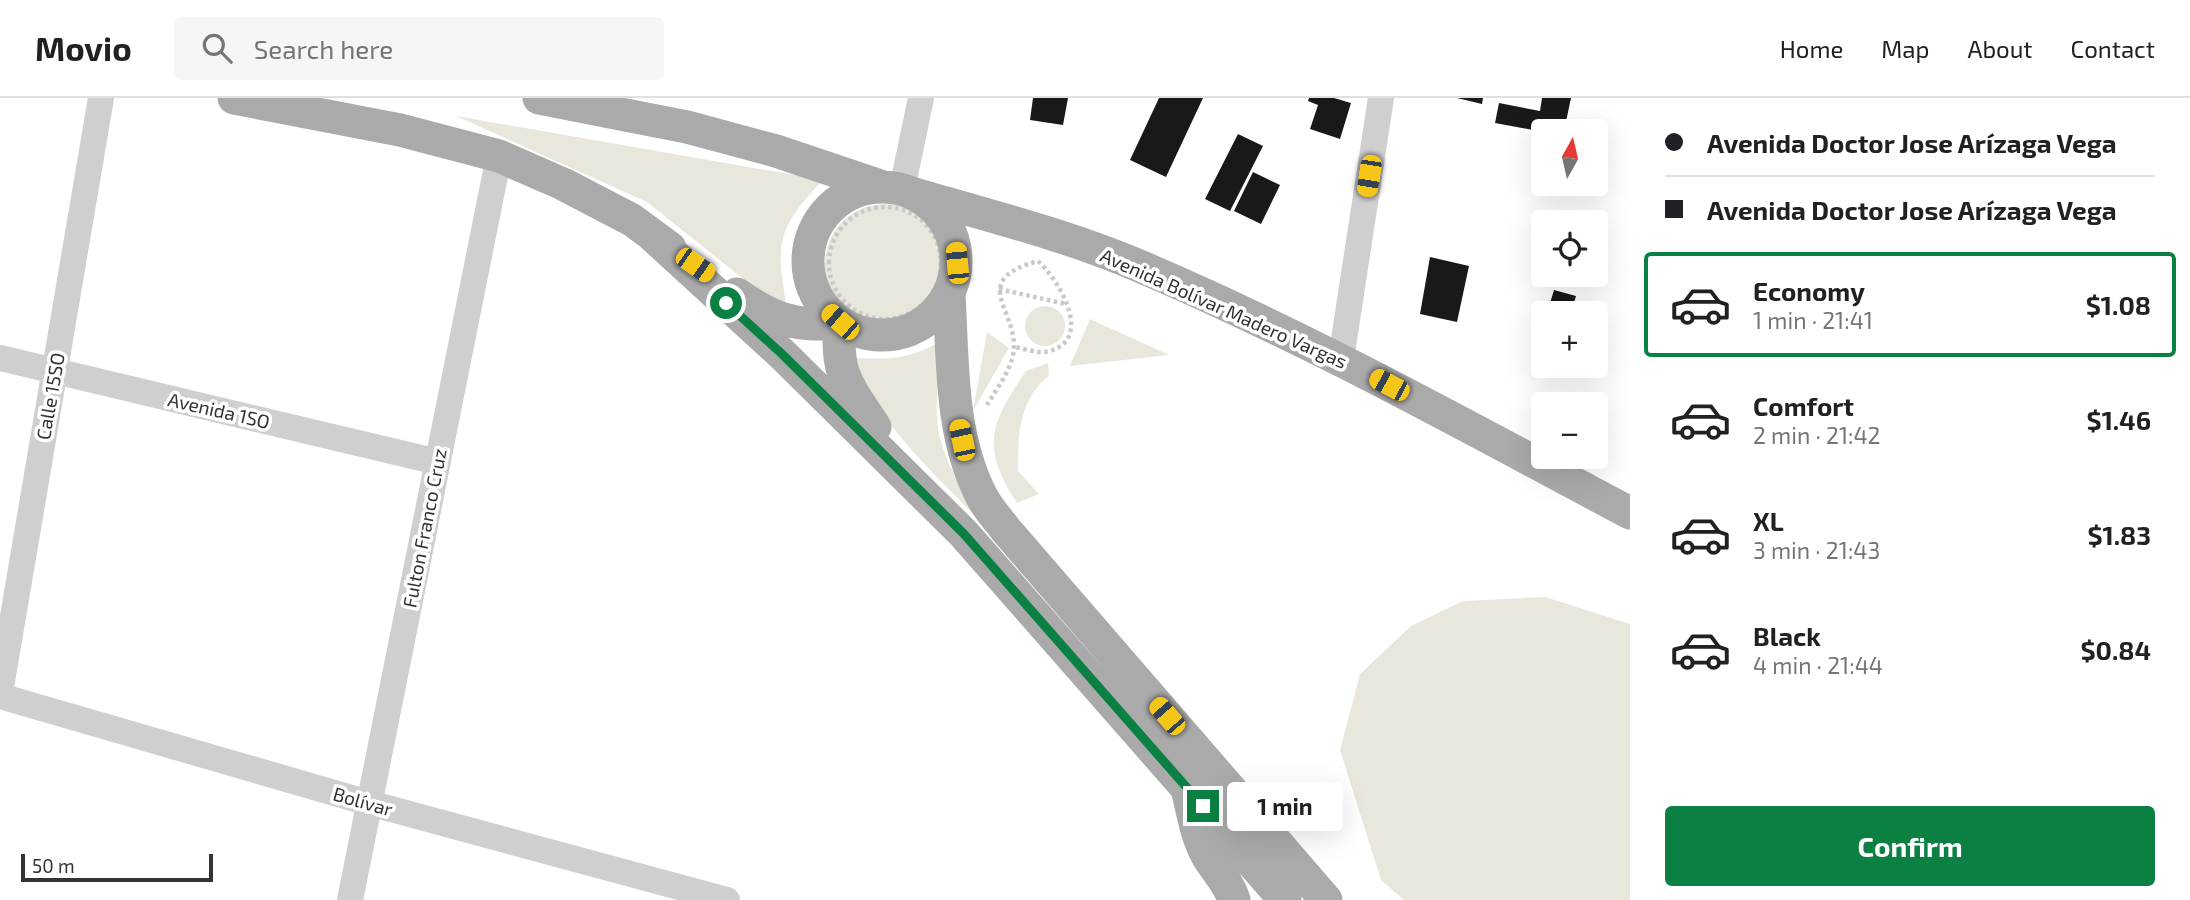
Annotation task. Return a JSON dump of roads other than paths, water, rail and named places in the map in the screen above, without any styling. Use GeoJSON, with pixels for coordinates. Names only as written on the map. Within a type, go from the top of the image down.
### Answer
{"type":"FeatureCollection","features":[{"type":"Feature","properties":{"kind":"main road"},"geometry":{"type":"LineString","coordinates":[[234,98],[400,130],[499,156],[563,184],[632,220],[760,310],[781,320],[818,326],[840,322]]}},
{"type":"Feature","properties":{"kind":"main road","name":"Avenida Bolívar Madero Vargas"},"geometry":{"type":"LineString","coordinates":[[539,98],[687,127],[776,151],[1048,233],[1136,265],[1341,359],[1630,513]]}},
{"type":"Feature","properties":{"kind":"main road"},"geometry":{"type":"LineString","coordinates":[[899,190],[942,216],[956,246],[956,271],[948,295],[936,312],[920,325],[901,333],[880,335],[859,331],[840,322],[826,310],[809,276],[810,240],[830,208],[845,196],[899,190]]}},
{"type":"Feature","properties":{"kind":"main road"},"geometry":{"type":"LineString","coordinates":[[652,235],[782,354],[964,534],[1285,900]]}},
{"type":"Feature","properties":{"kind":"main road"},"geometry":{"type":"LineString","coordinates":[[948,295],[957,418],[967,462],[982,498],[1006,530],[1326,900]]}},
{"type":"Feature","properties":{"kind":"main road"},"geometry":{"type":"LineString","coordinates":[[840,322],[840,370],[908,479]]}},
{"type":"Feature","properties":{"kind":"main road"},"geometry":{"type":"LineString","coordinates":[[1187,787],[1198,834],[1234,900]]}},
{"type":"Feature","properties":{"kind":"street","name":"Calle 15SO"},"geometry":{"type":"LineString","coordinates":[[0,695],[101,98]]}},
{"type":"Feature","properties":{"kind":"street"},"geometry":{"type":"LineString","coordinates":[[899,190],[921,98]]}},
{"type":"Feature","properties":{"kind":"street"},"geometry":{"type":"LineString","coordinates":[[1341,359],[1381,98]]}},
{"type":"Feature","properties":{"kind":"street","name":"Fulton Franco Cruz"},"geometry":{"type":"LineString","coordinates":[[350,900],[499,156]]}},
{"type":"Feature","properties":{"kind":"street","name":"Avenida 1SO"},"geometry":{"type":"LineString","coordinates":[[0,358],[438,462]]}},
{"type":"Feature","properties":{"kind":"street","name":"Bolívar"},"geometry":{"type":"LineString","coordinates":[[0,695],[369,803],[727,900]]}}]}
